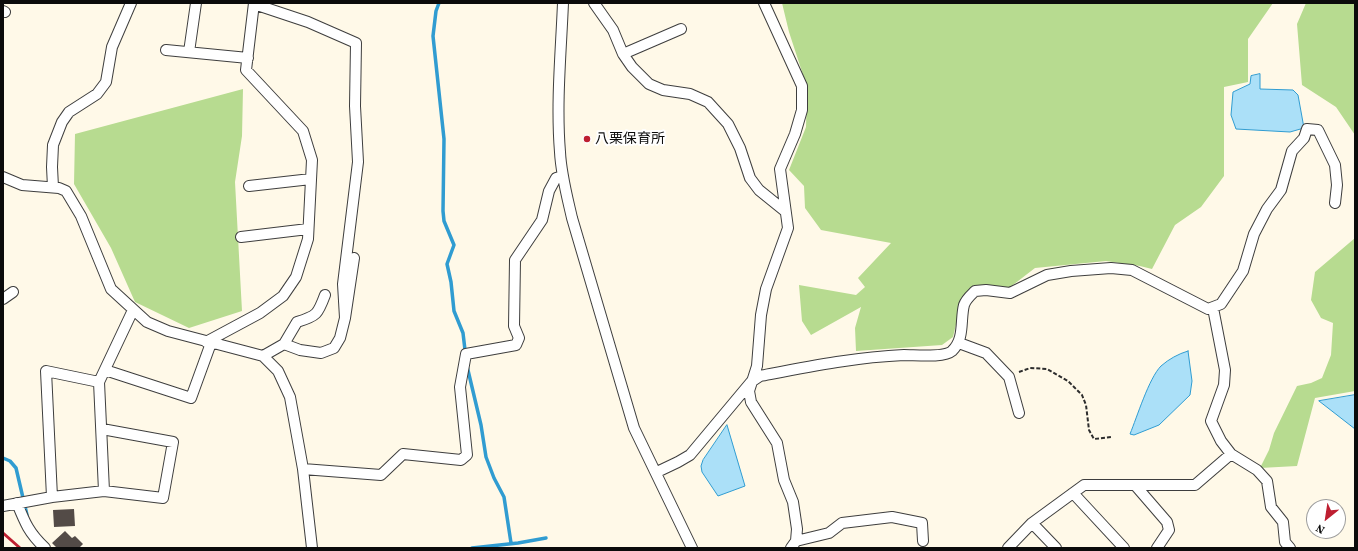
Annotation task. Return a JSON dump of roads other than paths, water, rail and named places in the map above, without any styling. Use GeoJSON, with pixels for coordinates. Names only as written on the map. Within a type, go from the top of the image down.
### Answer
{"type":"FeatureCollection","features":[{"type":"Feature","properties":{"kind":"street"},"geometry":{"type":"LineString","coordinates":[[53,187],[53,145],[62,122],[69,112],[97,94],[106,82],[112,47],[131,3]]}},
{"type":"Feature","properties":{"kind":"street"},"geometry":{"type":"LineString","coordinates":[[189,52],[196,3]]}},
{"type":"Feature","properties":{"kind":"street"},"geometry":{"type":"LineString","coordinates":[[105,370],[191,398],[208,343],[260,314],[282,296],[296,277],[308,239],[312,160],[303,131],[246,70],[254,3],[308,22],[356,43],[355,106],[358,162],[343,284],[345,318]]}},
{"type":"Feature","properties":{"kind":"street"},"geometry":{"type":"LineString","coordinates":[[563,3],[559,106],[560,152],[563,176],[572,218],[634,428],[657,472],[692,548]]}},
{"type":"Feature","properties":{"kind":"street"},"geometry":{"type":"LineString","coordinates":[[594,3],[613,30],[623,54],[632,67],[649,84],[663,90],[690,94],[708,102],[728,124],[740,148],[750,178],[758,190],[785,211]]}},
{"type":"Feature","properties":{"kind":"street"},"geometry":{"type":"LineString","coordinates":[[764,3],[802,86],[802,110],[796,134],[780,169],[788,228],[766,289],[761,315],[757,366],[749,391],[751,402],[776,443],[784,480],[793,502],[796,529],[793,544],[829,532],[842,523],[892,517],[922,523],[923,541]]}},
{"type":"Feature","properties":{"kind":"street"},"geometry":{"type":"LineString","coordinates":[[623,54],[681,29]]}},
{"type":"Feature","properties":{"kind":"street"},"geometry":{"type":"LineString","coordinates":[[166,50],[248,58]]}},
{"type":"Feature","properties":{"kind":"street"},"geometry":{"type":"LineString","coordinates":[[657,472],[690,455],[751,382],[760,376],[854,360],[903,355],[940,355],[951,352],[959,343],[964,304],[968,297],[975,291],[986,290],[1010,293],[1047,275],[1071,271],[1111,268],[1132,270],[1208,309],[1221,304],[1235,285],[1243,270],[1254,234],[1267,209],[1281,190],[1292,151],[1304,138],[1307,129],[1318,130],[1335,165],[1337,185],[1334,202]]}},
{"type":"Feature","properties":{"kind":"street"},"geometry":{"type":"LineString","coordinates":[[3,176],[22,185],[53,187],[66,191],[81,216],[111,289],[147,322],[168,331],[208,343],[263,356],[278,371],[290,397],[303,469],[312,548]]}},
{"type":"Feature","properties":{"kind":"street"},"geometry":{"type":"LineString","coordinates":[[303,469],[381,475],[403,454],[461,460],[467,455],[460,387],[466,354],[516,345],[519,338],[514,326],[515,260],[542,220],[549,191],[556,178],[563,176]]}},
{"type":"Feature","properties":{"kind":"street"},"geometry":{"type":"LineString","coordinates":[[249,186],[311,179]]}},
{"type":"Feature","properties":{"kind":"street"},"geometry":{"type":"LineString","coordinates":[[241,237],[308,229]]}},
{"type":"Feature","properties":{"kind":"street"},"geometry":{"type":"LineString","coordinates":[[284,344],[300,350],[321,353],[334,348],[340,338],[345,318],[354,258]]}},
{"type":"Feature","properties":{"kind":"street"},"geometry":{"type":"LineString","coordinates":[[3,299],[13,292]]}},
{"type":"Feature","properties":{"kind":"street"},"geometry":{"type":"LineString","coordinates":[[263,356],[284,344],[297,322],[310,318],[319,312],[325,295]]}},
{"type":"Feature","properties":{"kind":"street"},"geometry":{"type":"LineString","coordinates":[[1213,308],[1226,370],[1224,385],[1211,421],[1221,441],[1231,454],[1257,470],[1268,481],[1271,507],[1284,522],[1285,542],[1290,548]]}},
{"type":"Feature","properties":{"kind":"street"},"geometry":{"type":"LineString","coordinates":[[104,491],[99,382],[134,310]]}},
{"type":"Feature","properties":{"kind":"street"},"geometry":{"type":"LineString","coordinates":[[959,343],[986,352],[1009,377],[1019,413]]}},
{"type":"Feature","properties":{"kind":"street"},"geometry":{"type":"LineString","coordinates":[[52,497],[46,371],[99,382]]}},
{"type":"Feature","properties":{"kind":"street"},"geometry":{"type":"LineString","coordinates":[[3,506],[52,497],[104,491],[163,498],[173,442],[102,430]]}},
{"type":"Feature","properties":{"kind":"street"},"geometry":{"type":"LineString","coordinates":[[1008,548],[1032,523],[1084,485],[1195,485],[1231,454]]}},
{"type":"Feature","properties":{"kind":"street"},"geometry":{"type":"LineString","coordinates":[[1135,485],[1167,522],[1169,530],[1157,548]]}},
{"type":"Feature","properties":{"kind":"street"},"geometry":{"type":"LineString","coordinates":[[1073,493],[1124,548]]}},
{"type":"Feature","properties":{"kind":"street"},"geometry":{"type":"LineString","coordinates":[[22,502],[25,524],[34,538],[45,548]]}},
{"type":"Feature","properties":{"kind":"street"},"geometry":{"type":"LineString","coordinates":[[1032,523],[1056,548]]}},
{"type":"Feature","properties":{"kind":"water"},"geometry":{"type":"Polygon","coordinates":[[[1260,74],[1260,89],[1293,90],[1298,95],[1304,128],[1290,132],[1236,129],[1231,115],[1233,92],[1250,84],[1251,76],[1260,74]]]}},
{"type":"Feature","properties":{"kind":"water"},"geometry":{"type":"Polygon","coordinates":[[[1188,351],[1192,381],[1190,395],[1159,425],[1134,435],[1130,434],[1152,379],[1161,366],[1170,359],[1188,351]]]}},
{"type":"Feature","properties":{"kind":"water"},"geometry":{"type":"Polygon","coordinates":[[[1355,395],[1355,429],[1319,401],[1355,395]]]}},
{"type":"Feature","properties":{"kind":"water"},"geometry":{"type":"Polygon","coordinates":[[[727,425],[745,486],[718,496],[702,472],[701,466],[703,460],[727,425]]]}},
{"type":"Feature","properties":{"kind":"waterway"},"geometry":{"type":"LineString","coordinates":[[439,3],[436,11],[433,36],[444,139],[443,211],[444,221],[454,245],[447,264],[451,282],[454,311],[463,333],[465,350]]}},
{"type":"Feature","properties":{"kind":"waterway"},"geometry":{"type":"LineString","coordinates":[[467,366],[481,425],[486,457],[494,478],[504,497],[511,543]]}},
{"type":"Feature","properties":{"kind":"waterway"},"geometry":{"type":"LineString","coordinates":[[3,458],[10,461],[16,468],[27,515]]}},
{"type":"Feature","properties":{"kind":"waterway"},"geometry":{"type":"LineString","coordinates":[[472,548],[518,543],[546,538]]}},
{"type":"Feature","properties":{"kind":"railway"},"geometry":{"type":"LineString","coordinates":[[3,533],[20,548]]}},
{"type":"Feature","properties":{"kind":"place","name":"八栗保育所"},"geometry":{"type":"Point","coordinates":[587,139]}}]}
